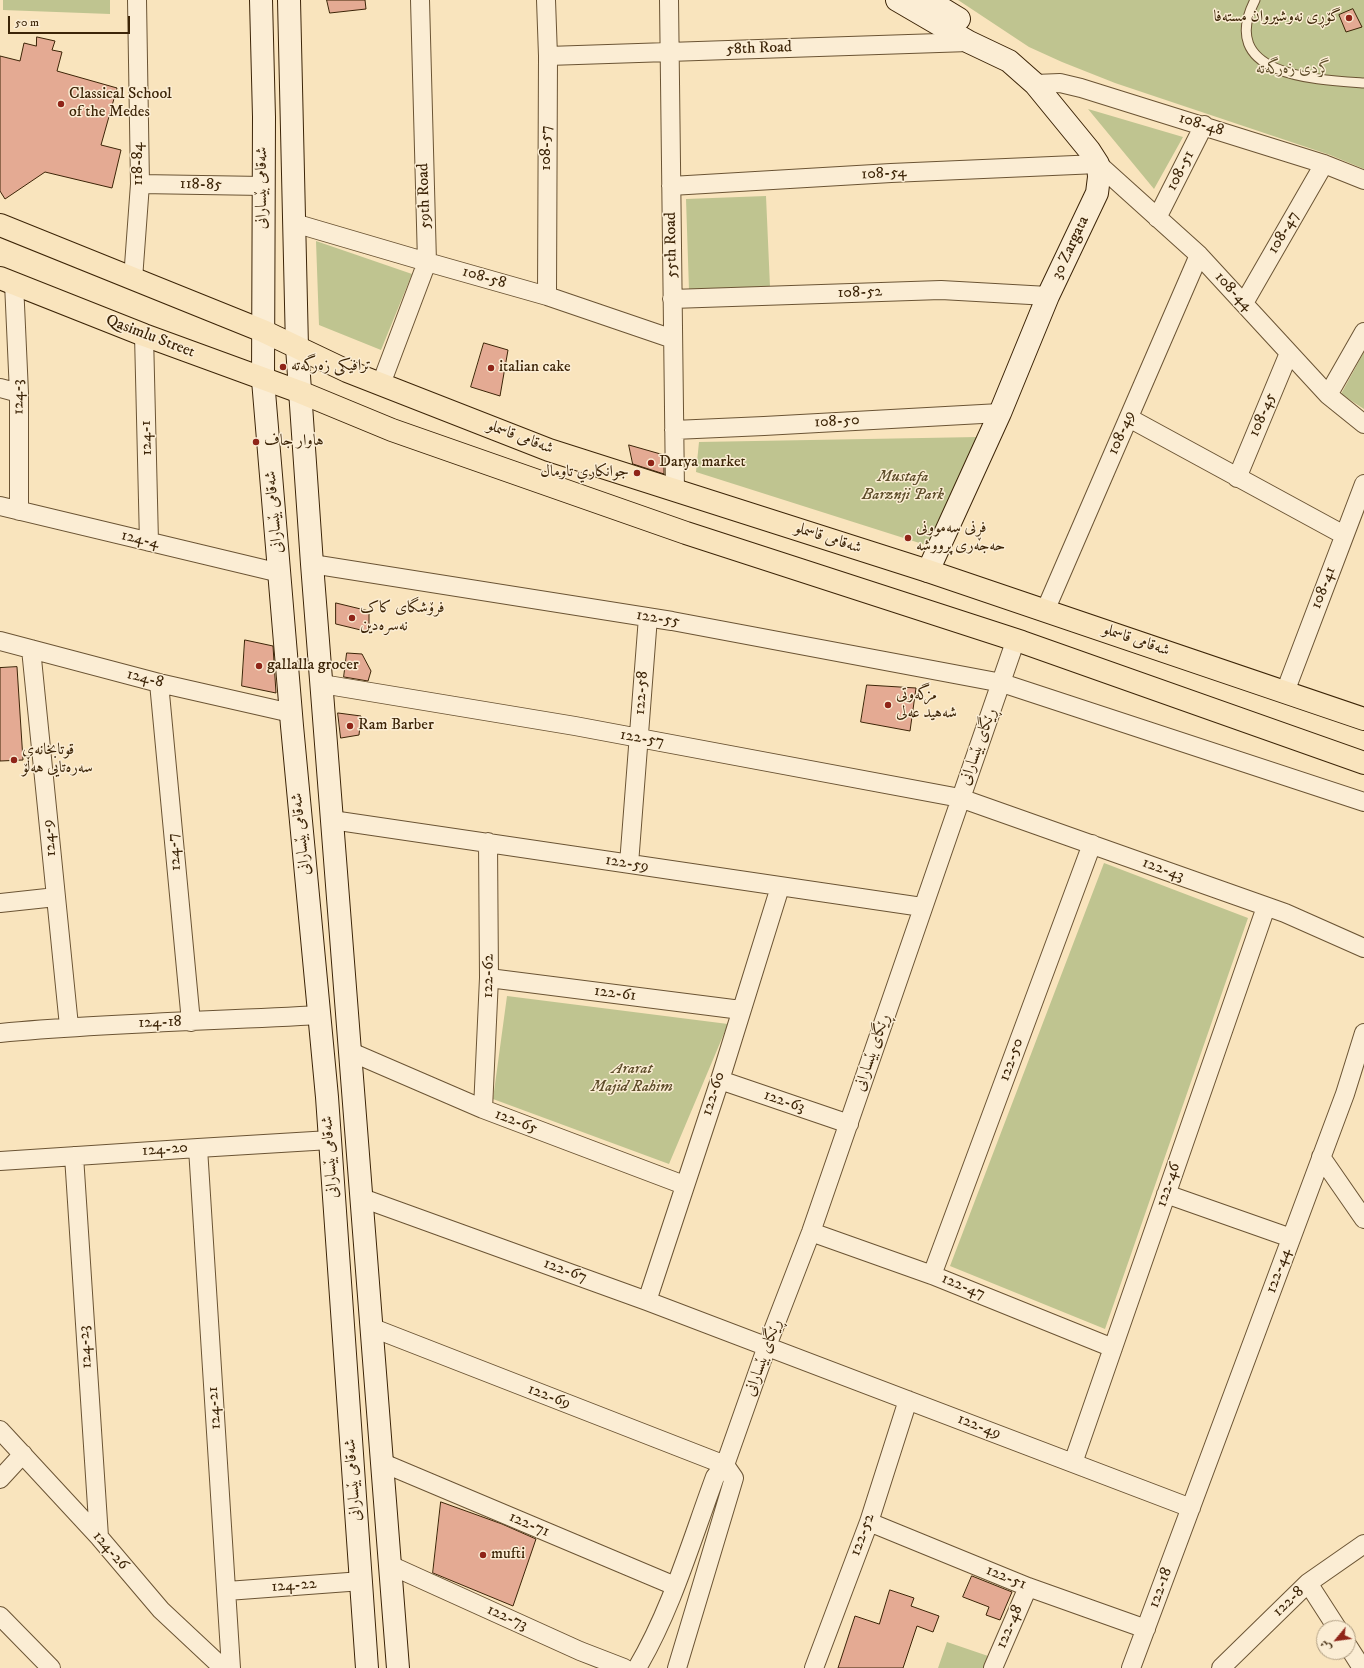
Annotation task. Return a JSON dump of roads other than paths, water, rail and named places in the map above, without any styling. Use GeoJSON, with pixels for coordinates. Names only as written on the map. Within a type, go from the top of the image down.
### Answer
{"type":"FeatureCollection","features":[{"type":"Feature","properties":{"kind":"main road","name":"شەقامی بێسارانی"},"geometry":{"type":"LineString","coordinates":[[261,0],[264,117],[264,380],[291,713],[327,1097],[367,1668]]}},
{"type":"Feature","properties":{"kind":"main road","name":"شەقامی بێسارانی"},"geometry":{"type":"LineString","coordinates":[[288,0],[297,347],[312,564],[373,1328],[398,1668]]}},
{"type":"Feature","properties":{"kind":"main road"},"geometry":{"type":"LineString","coordinates":[[897,0],[969,42],[1009,61]]}},
{"type":"Feature","properties":{"kind":"main road"},"geometry":{"type":"LineString","coordinates":[[928,0],[979,32],[1035,84],[1089,150],[1098,164]]}},
{"type":"Feature","properties":{"kind":"main road"},"geometry":{"type":"LineString","coordinates":[[264,117],[291,116]]}},
{"type":"Feature","properties":{"kind":"main road","name":"30 Zargata"},"geometry":{"type":"LineString","coordinates":[[928,571],[1000,413],[1048,296],[1097,193],[1100,177],[1098,164]]}},
{"type":"Feature","properties":{"kind":"main road"},"geometry":{"type":"LineString","coordinates":[[0,225],[263,331],[297,347]]}},
{"type":"Feature","properties":{"kind":"main road","name":"Qasimlu Street"},"geometry":{"type":"LineString","coordinates":[[7,281],[144,335],[300,392]]}},
{"type":"Feature","properties":{"kind":"main road","name":"شەقامی قاسملو"},"geometry":{"type":"LineString","coordinates":[[297,347],[381,384],[549,450],[928,571],[1364,719]]}},
{"type":"Feature","properties":{"kind":"main road","name":"شەقامی قاسملو"},"geometry":{"type":"LineString","coordinates":[[300,392],[392,430],[686,533],[1016,639],[1364,763]]}},
{"type":"Feature","properties":{"kind":"main road"},"geometry":{"type":"LineString","coordinates":[[327,1097],[354,1096]]}},
{"type":"Feature","properties":{"kind":"street","name":"118-84"},"geometry":{"type":"LineString","coordinates":[[133,279],[140,184],[137,0]]}},
{"type":"Feature","properties":{"kind":"street","name":"59th Road"},"geometry":{"type":"LineString","coordinates":[[381,384],[427,262],[420,0]]}},
{"type":"Feature","properties":{"kind":"street","name":"108-57"},"geometry":{"type":"LineString","coordinates":[[546,0],[548,56],[546,296]]}},
{"type":"Feature","properties":{"kind":"street","name":"55th Road"},"geometry":{"type":"LineString","coordinates":[[668,0],[675,490]]}},
{"type":"Feature","properties":{"kind":"street","name":"58th Road"},"geometry":{"type":"LineString","coordinates":[[548,56],[969,42]]}},
{"type":"Feature","properties":{"kind":"street","name":"108-48"},"geometry":{"type":"LineString","coordinates":[[1035,84],[1060,83],[1081,88],[1204,125],[1324,164],[1364,180]]}},
{"type":"Feature","properties":{"kind":"street","name":"108-51"},"geometry":{"type":"LineString","coordinates":[[1157,218],[1204,125]]}},
{"type":"Feature","properties":{"kind":"street","name":"108-54"},"geometry":{"type":"LineString","coordinates":[[671,186],[883,173],[1098,164]]}},
{"type":"Feature","properties":{"kind":"street","name":"108-44"},"geometry":{"type":"LineString","coordinates":[[1098,164],[1199,255],[1328,395],[1364,424]]}},
{"type":"Feature","properties":{"kind":"street","name":"108-47"},"geometry":{"type":"LineString","coordinates":[[1244,303],[1324,164]]}},
{"type":"Feature","properties":{"kind":"street","name":"118-85"},"geometry":{"type":"LineString","coordinates":[[140,184],[263,186]]}},
{"type":"Feature","properties":{"kind":"street","name":"108-58"},"geometry":{"type":"LineString","coordinates":[[294,223],[546,296],[673,339]]}},
{"type":"Feature","properties":{"kind":"street","name":"108-49"},"geometry":{"type":"LineString","coordinates":[[1045,611],[1199,255]]}},
{"type":"Feature","properties":{"kind":"street","name":"124-3"},"geometry":{"type":"LineString","coordinates":[[7,281],[19,393],[19,511]]}},
{"type":"Feature","properties":{"kind":"street","name":"108-52"},"geometry":{"type":"LineString","coordinates":[[672,299],[941,290],[1048,296]]}},
{"type":"Feature","properties":{"kind":"street"},"geometry":{"type":"LineString","coordinates":[[1328,395],[1364,332]]}},
{"type":"Feature","properties":{"kind":"street","name":"124-1"},"geometry":{"type":"LineString","coordinates":[[144,335],[150,542]]}},
{"type":"Feature","properties":{"kind":"street","name":"108-45"},"geometry":{"type":"LineString","coordinates":[[1237,478],[1289,353]]}},
{"type":"Feature","properties":{"kind":"street"},"geometry":{"type":"LineString","coordinates":[[0,388],[19,393]]}},
{"type":"Feature","properties":{"kind":"street","name":"108-50"},"geometry":{"type":"LineString","coordinates":[[674,430],[1000,413]]}},
{"type":"Feature","properties":{"kind":"street"},"geometry":{"type":"LineString","coordinates":[[1129,418],[1344,535]]}},
{"type":"Feature","properties":{"kind":"street","name":"108-41"},"geometry":{"type":"LineString","coordinates":[[1285,692],[1364,484]]}},
{"type":"Feature","properties":{"kind":"street","name":"124-4"},"geometry":{"type":"LineString","coordinates":[[0,506],[280,573]]}},
{"type":"Feature","properties":{"kind":"street","name":"122-55"},"geometry":{"type":"LineString","coordinates":[[312,564],[648,617],[1002,683],[1364,802]]}},
{"type":"Feature","properties":{"kind":"street","name":"122-58"},"geometry":{"type":"LineString","coordinates":[[629,864],[648,617]]}},
{"type":"Feature","properties":{"kind":"street","name":"ڕێگای بێسارانی"},"geometry":{"type":"LineString","coordinates":[[637,1668],[650,1647],[675,1586],[715,1477],[725,1465],[767,1346],[811,1232],[922,907],[1002,683],[1016,639]]}},
{"type":"Feature","properties":{"kind":"street","name":"124-8"},"geometry":{"type":"LineString","coordinates":[[0,642],[159,683],[291,713]]}},
{"type":"Feature","properties":{"kind":"street","name":"124-9"},"geometry":{"type":"LineString","coordinates":[[31,649],[69,1026]]}},
{"type":"Feature","properties":{"kind":"street","name":"124-7"},"geometry":{"type":"LineString","coordinates":[[159,683],[191,1022]]}},
{"type":"Feature","properties":{"kind":"street","name":"122-57"},"geometry":{"type":"LineString","coordinates":[[322,684],[639,738],[960,798]]}},
{"type":"Feature","properties":{"kind":"street","name":"122-43"},"geometry":{"type":"LineString","coordinates":[[960,798],[1285,913],[1364,948]]}},
{"type":"Feature","properties":{"kind":"street","name":"122-59"},"geometry":{"type":"LineString","coordinates":[[332,820],[922,907]]}},
{"type":"Feature","properties":{"kind":"street","name":"122-62"},"geometry":{"type":"LineString","coordinates":[[483,1109],[490,978],[488,842]]}},
{"type":"Feature","properties":{"kind":"street","name":"122-50"},"geometry":{"type":"LineString","coordinates":[[932,1275],[1092,844]]}},
{"type":"Feature","properties":{"kind":"street","name":"122-60"},"geometry":{"type":"LineString","coordinates":[[647,1301],[684,1185],[720,1080],[780,887]]}},
{"type":"Feature","properties":{"kind":"street"},"geometry":{"type":"LineString","coordinates":[[0,903],[56,897]]}},
{"type":"Feature","properties":{"kind":"street","name":"122-46"},"geometry":{"type":"LineString","coordinates":[[1073,1463],[1266,907]]}},
{"type":"Feature","properties":{"kind":"street","name":"122-61"},"geometry":{"type":"LineString","coordinates":[[490,978],[741,1010]]}},
{"type":"Feature","properties":{"kind":"street","name":"124-18"},"geometry":{"type":"LineString","coordinates":[[0,1033],[69,1026],[191,1022],[320,1015]]}},
{"type":"Feature","properties":{"kind":"street","name":"122-44"},"geometry":{"type":"LineString","coordinates":[[1191,1508],[1345,1094],[1363,1040]]}},
{"type":"Feature","properties":{"kind":"street","name":"122-65"},"geometry":{"type":"LineString","coordinates":[[351,1052],[483,1109],[684,1185]]}},
{"type":"Feature","properties":{"kind":"street","name":"122-63"},"geometry":{"type":"LineString","coordinates":[[720,1080],[848,1124]]}},
{"type":"Feature","properties":{"kind":"street","name":"124-20"},"geometry":{"type":"LineString","coordinates":[[0,1161],[330,1140]]}},
{"type":"Feature","properties":{"kind":"street","name":"124-21"},"geometry":{"type":"LineString","coordinates":[[198,1148],[231,1668]]}},
{"type":"Feature","properties":{"kind":"street","name":"124-23"},"geometry":{"type":"LineString","coordinates":[[74,1156],[99,1537]]}},
{"type":"Feature","properties":{"kind":"street"},"geometry":{"type":"LineString","coordinates":[[1321,1157],[1364,1219]]}},
{"type":"Feature","properties":{"kind":"street"},"geometry":{"type":"LineString","coordinates":[[1166,1194],[1291,1238]]}},
{"type":"Feature","properties":{"kind":"street","name":"122-67"},"geometry":{"type":"LineString","coordinates":[[362,1198],[767,1346]]}},
{"type":"Feature","properties":{"kind":"street","name":"122-47"},"geometry":{"type":"LineString","coordinates":[[811,1232],[932,1275],[1112,1348]]}},
{"type":"Feature","properties":{"kind":"street","name":"122-69"},"geometry":{"type":"LineString","coordinates":[[373,1328],[725,1465]]}},
{"type":"Feature","properties":{"kind":"street","name":"122-49"},"geometry":{"type":"LineString","coordinates":[[767,1346],[1191,1508]]}},
{"type":"Feature","properties":{"kind":"street","name":"122-52"},"geometry":{"type":"LineString","coordinates":[[814,1668],[868,1522],[908,1400]]}},
{"type":"Feature","properties":{"kind":"street","name":"124-26"},"geometry":{"type":"LineString","coordinates":[[0,1430],[99,1537],[162,1610],[223,1668]]}},
{"type":"Feature","properties":{"kind":"street"},"geometry":{"type":"LineString","coordinates":[[0,1478],[23,1454]]}},
{"type":"Feature","properties":{"kind":"street","name":"122-71"},"geometry":{"type":"LineString","coordinates":[[383,1463],[675,1586]]}},
{"type":"Feature","properties":{"kind":"street"},"geometry":{"type":"LineString","coordinates":[[677,1668],[734,1478],[725,1465]]}},
{"type":"Feature","properties":{"kind":"street","name":"122-18"},"geometry":{"type":"LineString","coordinates":[[1131,1668],[1191,1508]]}},
{"type":"Feature","properties":{"kind":"street","name":"122-51"},"geometry":{"type":"LineString","coordinates":[[868,1522],[1028,1587],[1146,1629]]}},
{"type":"Feature","properties":{"kind":"street","name":"122-8"},"geometry":{"type":"LineString","coordinates":[[1221,1668],[1308,1583],[1364,1544]]}},
{"type":"Feature","properties":{"kind":"street","name":"122-73"},"geometry":{"type":"LineString","coordinates":[[390,1565],[580,1651],[624,1668]]}},
{"type":"Feature","properties":{"kind":"street","name":"124-22"},"geometry":{"type":"LineString","coordinates":[[227,1591],[362,1581]]}},
{"type":"Feature","properties":{"kind":"street"},"geometry":{"type":"LineString","coordinates":[[1308,1583],[1332,1620]]}},
{"type":"Feature","properties":{"kind":"street","name":"122-48"},"geometry":{"type":"LineString","coordinates":[[993,1668],[1028,1587]]}},
{"type":"Feature","properties":{"kind":"street"},"geometry":{"type":"LineString","coordinates":[[0,1616],[51,1668]]}},
{"type":"Feature","properties":{"kind":"street"},"geometry":{"type":"LineString","coordinates":[[1356,1659],[1362,1668]]}},
{"type":"Feature","properties":{"kind":"lane"},"geometry":{"type":"LineString","coordinates":[[1255,0],[1250,10],[1246,28],[1248,41],[1261,60],[1271,67],[1291,74],[1334,81],[1364,83]]}},
{"type":"Feature","properties":{"kind":"place","name":"گۆڕی نەوشیروان مستەفا"},"geometry":{"type":"Point","coordinates":[1349,18]}},
{"type":"Feature","properties":{"kind":"place","name":"Classical School of the Medes"},"geometry":{"type":"Point","coordinates":[61,104]}},
{"type":"Feature","properties":{"kind":"place","name":"ترافیکی زەرگەتە"},"geometry":{"type":"Point","coordinates":[283,367]}},
{"type":"Feature","properties":{"kind":"place","name":"italian cake"},"geometry":{"type":"Point","coordinates":[491,368]}},
{"type":"Feature","properties":{"kind":"place","name":"هاوار جاف"},"geometry":{"type":"Point","coordinates":[256,442]}},
{"type":"Feature","properties":{"kind":"place","name":"Darya market"},"geometry":{"type":"Point","coordinates":[651,463]}},
{"type":"Feature","properties":{"kind":"place","name":"جوانكاري تاومال"},"geometry":{"type":"Point","coordinates":[637,473]}},
{"type":"Feature","properties":{"kind":"place","name":"فڕنی سەموونی حەجەری پرووشە"},"geometry":{"type":"Point","coordinates":[908,538]}},
{"type":"Feature","properties":{"kind":"place","name":"فرۆشگای کاک نەسرەدین"},"geometry":{"type":"Point","coordinates":[352,618]}},
{"type":"Feature","properties":{"kind":"place","name":"gallalla grocer"},"geometry":{"type":"Point","coordinates":[259,666]}},
{"type":"Feature","properties":{"kind":"place","name":"مزگەوتی شەهید عەلی"},"geometry":{"type":"Point","coordinates":[888,705]}},
{"type":"Feature","properties":{"kind":"place","name":"Ram Barber"},"geometry":{"type":"Point","coordinates":[350,726]}},
{"type":"Feature","properties":{"kind":"place","name":"قوتابخانەی سەرەتایی هەڵۆ"},"geometry":{"type":"Point","coordinates":[14,760]}},
{"type":"Feature","properties":{"kind":"place","name":"mufti"},"geometry":{"type":"Point","coordinates":[483,1555]}},
{"type":"Feature","properties":{"kind":"park label","name":"گردی زەرگەتە"},"geometry":{"type":"Point","coordinates":[1294,70]}},
{"type":"Feature","properties":{"kind":"park label","name":"Mustafa Barznji Park"},"geometry":{"type":"Point","coordinates":[903,487]}},
{"type":"Feature","properties":{"kind":"park label","name":"Ararat Majid Rahim"},"geometry":{"type":"Point","coordinates":[632,1079]}}]}
